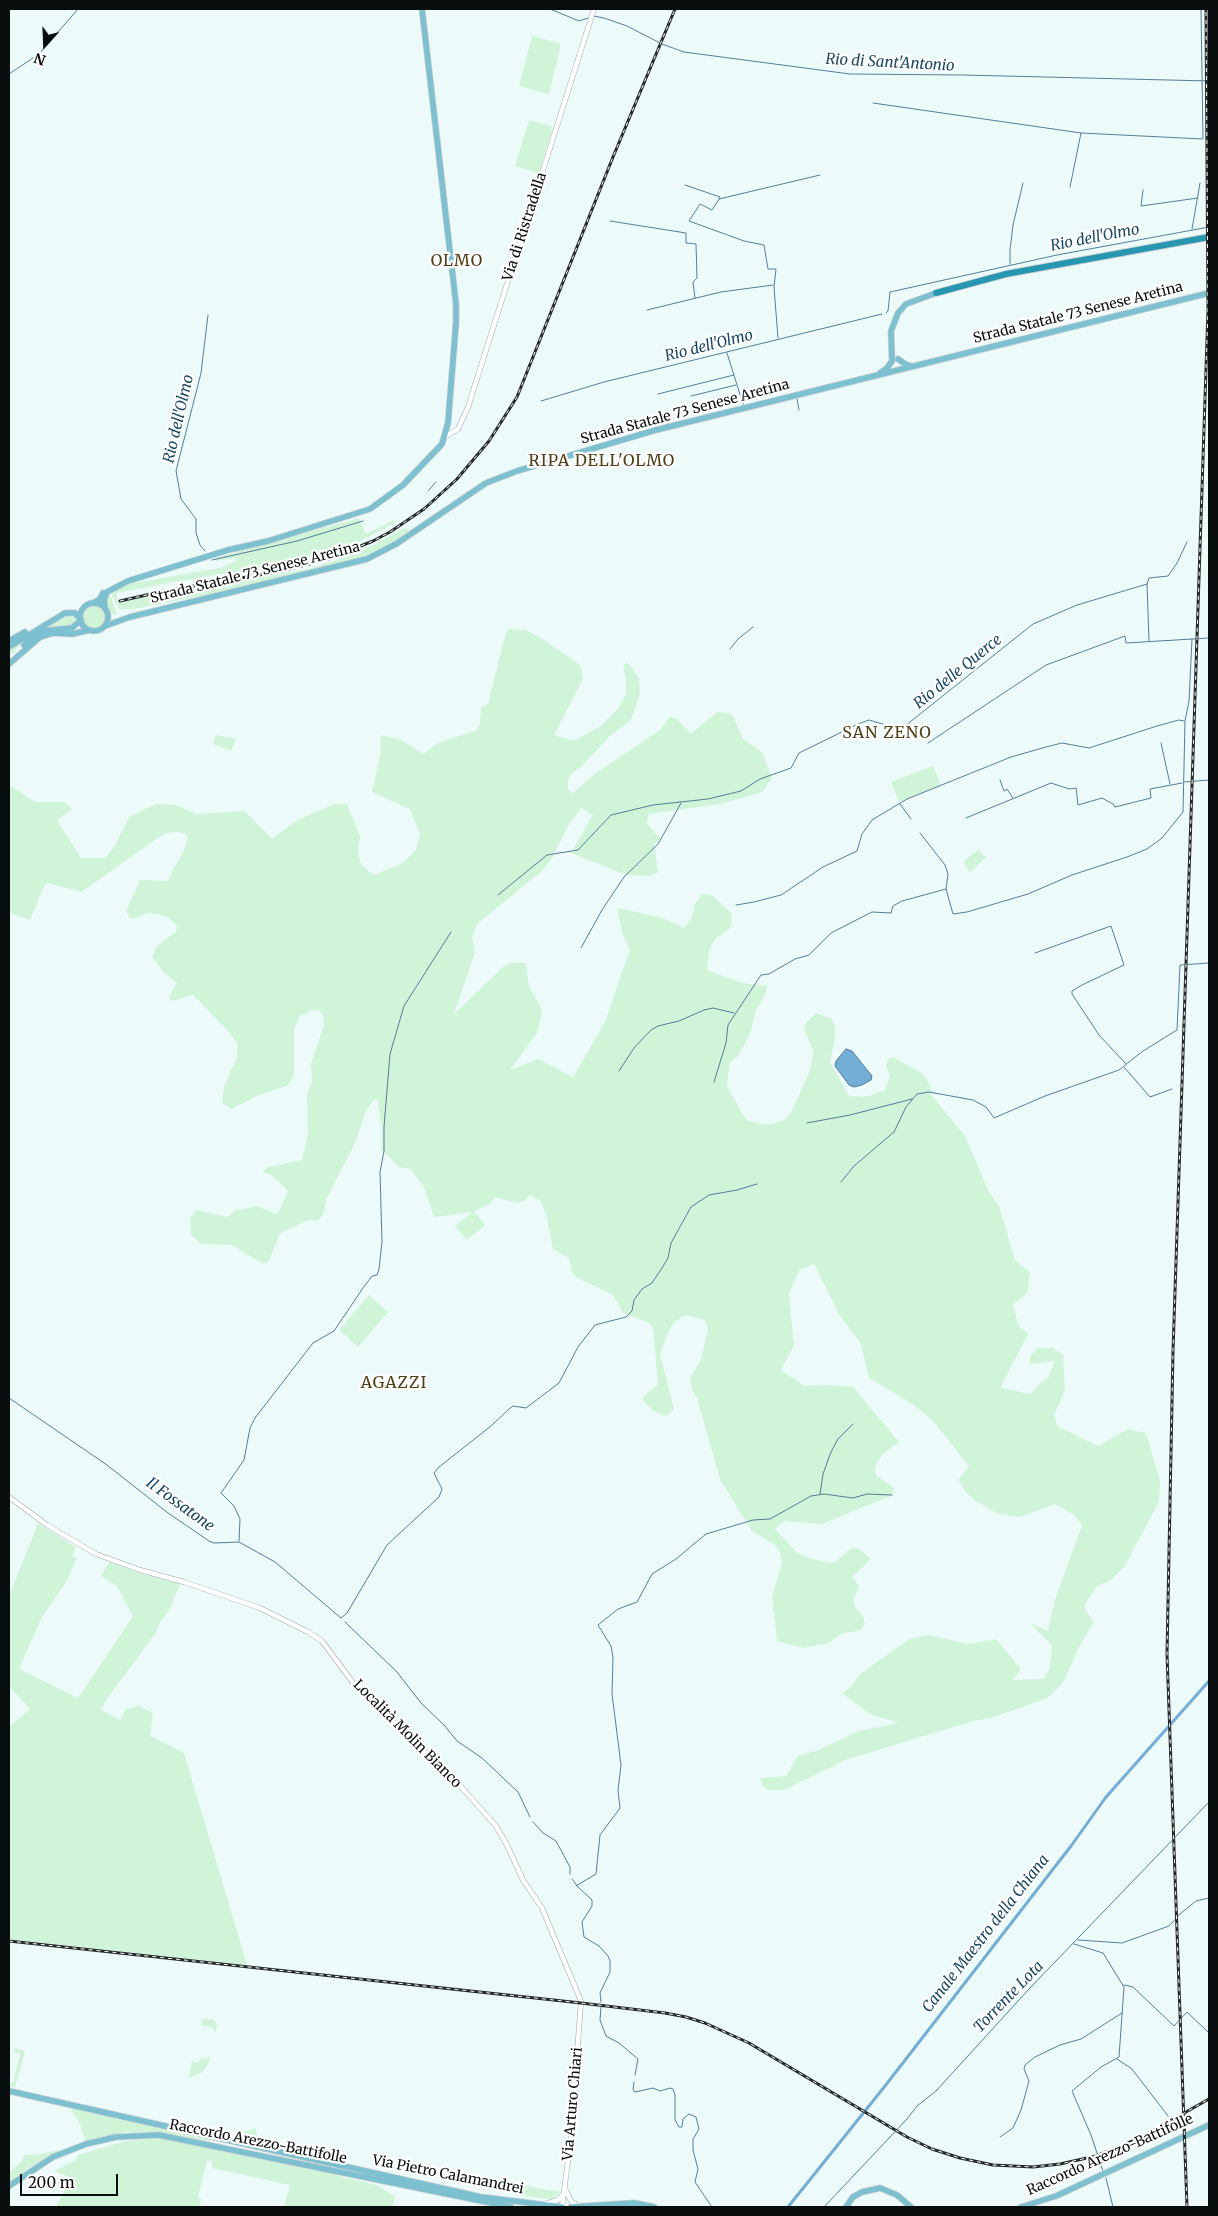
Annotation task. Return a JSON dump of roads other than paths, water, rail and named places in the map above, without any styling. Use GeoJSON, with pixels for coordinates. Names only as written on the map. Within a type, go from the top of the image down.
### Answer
{"type":"FeatureCollection","features":[{"type":"Feature","properties":{"kind":"highway"},"geometry":{"type":"LineString","coordinates":[[936,293],[1209,238]]}},
{"type":"Feature","properties":{"kind":"main road"},"geometry":{"type":"LineString","coordinates":[[105,626],[108,618],[105,596],[112,589],[128,581],[202,558],[268,541],[370,509],[403,485],[436,453],[445,437],[448,422],[456,304],[422,9]]}},
{"type":"Feature","properties":{"kind":"main road"},"geometry":{"type":"LineString","coordinates":[[899,370],[896,364],[891,331],[898,313],[906,304],[936,293]]}},
{"type":"Feature","properties":{"kind":"main road","name":"Strada Statale 73 Senese Aretina"},"geometry":{"type":"LineString","coordinates":[[9,664],[40,637],[53,633],[72,634],[90,630],[98,631],[105,626],[130,617],[367,559],[396,544],[486,483],[509,474],[656,430],[1209,293]]}},
{"type":"Feature","properties":{"kind":"main road"},"geometry":{"type":"LineString","coordinates":[[869,378],[884,371],[890,364],[892,343]]}},
{"type":"Feature","properties":{"kind":"main road"},"geometry":{"type":"LineString","coordinates":[[894,353],[905,364],[916,366]]}},
{"type":"Feature","properties":{"kind":"main road"},"geometry":{"type":"LineString","coordinates":[[898,359],[899,370]]}},
{"type":"Feature","properties":{"kind":"main road"},"geometry":{"type":"LineString","coordinates":[[9,644],[59,613],[84,608],[98,601],[105,590],[116,582],[189,559],[202,558]]}},
{"type":"Feature","properties":{"kind":"main road","name":"Strada Statale 73 Senese Aretina"},"geometry":{"type":"LineString","coordinates":[[93,603],[106,610],[113,617],[130,617]]}},
{"type":"Feature","properties":{"kind":"main road"},"geometry":{"type":"LineString","coordinates":[[9,660],[37,634],[49,630],[72,628],[80,620],[84,608]]}},
{"type":"Feature","properties":{"kind":"main road"},"geometry":{"type":"LineString","coordinates":[[9,644],[65,613],[75,613],[84,627],[90,630]]}},
{"type":"Feature","properties":{"kind":"main road","name":"Via Pietro Calamandrei"},"geometry":{"type":"LineString","coordinates":[[9,2092],[472,2195],[562,2207]]}},
{"type":"Feature","properties":{"kind":"main road","name":"Raccordo Arezzo-Battifolle"},"geometry":{"type":"LineString","coordinates":[[1021,2207],[1064,2192],[1209,2125]]}},
{"type":"Feature","properties":{"kind":"main road","name":"Raccordo Arezzo-Battifolle"},"geometry":{"type":"LineString","coordinates":[[9,2186],[27,2172],[53,2157],[86,2144],[116,2137],[152,2134],[172,2136],[292,2160],[511,2207]]}},
{"type":"Feature","properties":{"kind":"main road"},"geometry":{"type":"LineString","coordinates":[[846,2207],[853,2197],[872,2189],[886,2190],[911,2207]]}},
{"type":"Feature","properties":{"kind":"main road"},"geometry":{"type":"LineString","coordinates":[[902,2200],[904,2207]]}},
{"type":"Feature","properties":{"kind":"main road"},"geometry":{"type":"LineString","coordinates":[[571,2207],[634,2203],[654,2207]]}},
{"type":"Feature","properties":{"kind":"street","name":"Via di Ristradella"},"geometry":{"type":"LineString","coordinates":[[445,437],[458,429],[468,407],[594,9]]}},
{"type":"Feature","properties":{"kind":"street","name":"Località Molin Bianco"},"geometry":{"type":"LineString","coordinates":[[9,1497],[47,1526],[96,1554],[260,1608],[322,1641],[357,1688],[454,1779],[496,1826],[523,1880],[542,1908],[581,2001]]}},
{"type":"Feature","properties":{"kind":"street","name":"Via Arturo Chiari"},"geometry":{"type":"LineString","coordinates":[[562,2207],[566,2187],[581,2001]]}},
{"type":"Feature","properties":{"kind":"street"},"geometry":{"type":"LineString","coordinates":[[530,2204],[554,2202],[563,2195],[566,2187]]}},
{"type":"Feature","properties":{"kind":"street"},"geometry":{"type":"LineString","coordinates":[[566,2187],[571,2201],[581,2207]]}},
{"type":"Feature","properties":{"kind":"water"},"geometry":{"type":"Polygon","coordinates":[[[846,1049],[852,1051],[872,1076],[871,1080],[854,1087],[849,1085],[835,1066],[836,1061],[846,1049]]]}},
{"type":"Feature","properties":{"kind":"waterway","name":"Rio di Sant'Antonio"},"geometry":{"type":"LineString","coordinates":[[9,74],[39,54],[78,9]]}},
{"type":"Feature","properties":{"kind":"waterway","name":"Rio di Sant'Antonio"},"geometry":{"type":"LineString","coordinates":[[550,9],[579,21],[588,18]]}},
{"type":"Feature","properties":{"kind":"waterway"},"geometry":{"type":"LineString","coordinates":[[873,103],[1081,133],[1203,139],[1201,9]]}},
{"type":"Feature","properties":{"kind":"waterway","name":"Rio di Sant'Antonio"},"geometry":{"type":"LineString","coordinates":[[594,16],[627,26],[662,44],[684,52],[850,74],[1209,81]]}},
{"type":"Feature","properties":{"kind":"waterway"},"geometry":{"type":"LineString","coordinates":[[1070,187],[1081,133]]}},
{"type":"Feature","properties":{"kind":"waterway"},"geometry":{"type":"LineString","coordinates":[[778,338],[774,287],[776,269],[768,269],[764,245],[744,241],[689,221],[700,204],[712,210],[719,199],[820,175]]}},
{"type":"Feature","properties":{"kind":"waterway"},"geometry":{"type":"LineString","coordinates":[[1010,264],[1013,225],[1023,183]]}},
{"type":"Feature","properties":{"kind":"waterway"},"geometry":{"type":"LineString","coordinates":[[1192,229],[1200,183]]}},
{"type":"Feature","properties":{"kind":"waterway"},"geometry":{"type":"LineString","coordinates":[[685,185],[720,197],[719,199]]}},
{"type":"Feature","properties":{"kind":"waterway"},"geometry":{"type":"LineString","coordinates":[[1143,190],[1141,206],[1198,198]]}},
{"type":"Feature","properties":{"kind":"waterway"},"geometry":{"type":"LineString","coordinates":[[610,221],[686,233],[686,243],[696,244],[697,278],[693,282],[695,298]]}},
{"type":"Feature","properties":{"kind":"waterway","name":"Rio dell'Olmo"},"geometry":{"type":"LineString","coordinates":[[886,313],[888,311],[890,292],[1057,255],[1209,227]]}},
{"type":"Feature","properties":{"kind":"waterway"},"geometry":{"type":"LineString","coordinates":[[647,310],[721,292],[773,285]]}},
{"type":"Feature","properties":{"kind":"waterway","name":"Rio dell'Olmo"},"geometry":{"type":"LineString","coordinates":[[541,401],[604,382],[882,314]]}},
{"type":"Feature","properties":{"kind":"waterway","name":"Rio dell'Olmo"},"geometry":{"type":"LineString","coordinates":[[205,551],[200,545],[196,533],[196,519],[181,499],[176,471],[201,373],[208,315]]}},
{"type":"Feature","properties":{"kind":"waterway"},"geometry":{"type":"LineString","coordinates":[[727,353],[744,407]]}},
{"type":"Feature","properties":{"kind":"waterway"},"geometry":{"type":"LineString","coordinates":[[658,394],[734,375]]}},
{"type":"Feature","properties":{"kind":"waterway"},"geometry":{"type":"LineString","coordinates":[[691,396],[736,385]]}},
{"type":"Feature","properties":{"kind":"waterway"},"geometry":{"type":"LineString","coordinates":[[797,399],[799,410]]}},
{"type":"Feature","properties":{"kind":"waterway","name":"Rio dell'Olmo"},"geometry":{"type":"LineString","coordinates":[[428,491],[436,482]]}},
{"type":"Feature","properties":{"kind":"waterway","name":"Rio dell'Olmo"},"geometry":{"type":"LineString","coordinates":[[212,560],[297,541],[363,521]]}},
{"type":"Feature","properties":{"kind":"waterway","name":"Rio delle Querce"},"geometry":{"type":"LineString","coordinates":[[1149,641],[1147,584],[1149,578],[1168,576],[1177,563],[1187,542]]}},
{"type":"Feature","properties":{"kind":"waterway","name":"Rio delle Querce"},"geometry":{"type":"LineString","coordinates":[[498,895],[547,855],[578,850],[611,815],[653,805],[708,799],[741,791],[760,779],[791,768],[799,753],[869,720],[896,728],[905,726],[1033,624],[1077,605],[1147,584]]}},
{"type":"Feature","properties":{"kind":"waterway"},"geometry":{"type":"LineString","coordinates":[[730,649],[738,639],[753,627]]}},
{"type":"Feature","properties":{"kind":"waterway"},"geometry":{"type":"LineString","coordinates":[[928,743],[1046,665],[1125,636],[1126,643],[1209,638]]}},
{"type":"Feature","properties":{"kind":"waterway"},"geometry":{"type":"LineString","coordinates":[[920,833],[945,865],[948,874],[946,889],[953,914],[967,912],[1028,894],[1072,875],[1147,849],[1162,838],[1183,812],[1185,721],[1189,701],[1192,639]]}},
{"type":"Feature","properties":{"kind":"waterway"},"geometry":{"type":"LineString","coordinates":[[736,905],[781,895],[823,867],[857,851],[862,834],[872,820],[907,799],[1011,757],[1046,747],[1062,743],[1089,748],[1157,726],[1179,720],[1184,721]]}},
{"type":"Feature","properties":{"kind":"waterway"},"geometry":{"type":"LineString","coordinates":[[1161,743],[1170,784]]}},
{"type":"Feature","properties":{"kind":"waterway"},"geometry":{"type":"LineString","coordinates":[[1000,780],[1004,791],[1007,789],[1013,798]]}},
{"type":"Feature","properties":{"kind":"waterway"},"geometry":{"type":"LineString","coordinates":[[1184,782],[1209,780]]}},
{"type":"Feature","properties":{"kind":"waterway"},"geometry":{"type":"LineString","coordinates":[[966,818],[1051,783],[1069,789],[1076,788],[1078,805],[1102,798],[1115,807],[1151,798],[1150,789],[1182,783]]}},
{"type":"Feature","properties":{"kind":"waterway"},"geometry":{"type":"LineString","coordinates":[[581,948],[602,910],[624,877],[658,844],[681,803]]}},
{"type":"Feature","properties":{"kind":"waterway"},"geometry":{"type":"LineString","coordinates":[[900,804],[911,819]]}},
{"type":"Feature","properties":{"kind":"waterway"},"geometry":{"type":"LineString","coordinates":[[714,1082],[726,1043],[728,1025],[761,975],[769,974],[795,959],[809,955],[831,933],[872,912],[891,913],[893,906],[902,901],[946,889]]}},
{"type":"Feature","properties":{"kind":"waterway"},"geometry":{"type":"LineString","coordinates":[[1035,953],[1111,926],[1124,965],[1082,985],[1072,991],[1072,994],[1099,1035],[1126,1064]]}},
{"type":"Feature","properties":{"kind":"waterway"},"geometry":{"type":"LineString","coordinates":[[239,1541],[240,1519],[234,1506],[221,1493],[244,1460],[250,1428],[255,1418],[313,1343],[334,1331],[372,1276],[377,1275],[382,1242],[380,1172],[384,1151],[390,1054],[404,1006],[451,932]]}},
{"type":"Feature","properties":{"kind":"waterway"},"geometry":{"type":"LineString","coordinates":[[841,1182],[854,1166],[894,1132],[906,1107],[917,1094],[929,1092],[973,1100],[986,1107],[994,1118],[1045,1096],[1119,1070],[1143,1051],[1177,1030],[1180,965],[1209,963]]}},
{"type":"Feature","properties":{"kind":"waterway"},"geometry":{"type":"LineString","coordinates":[[619,1071],[634,1048],[651,1030],[658,1026],[679,1021],[713,1008],[734,1013]]}},
{"type":"Feature","properties":{"kind":"waterway"},"geometry":{"type":"LineString","coordinates":[[1124,1067],[1150,1097],[1172,1089]]}},
{"type":"Feature","properties":{"kind":"waterway"},"geometry":{"type":"LineString","coordinates":[[807,1123],[850,1115],[912,1099]]}},
{"type":"Feature","properties":{"kind":"waterway"},"geometry":{"type":"LineString","coordinates":[[9,1398],[107,1465],[168,1513],[209,1541],[214,1543],[239,1542],[275,1562],[341,1618],[347,1613],[387,1545],[439,1497],[442,1489],[434,1473],[439,1467],[513,1406],[526,1408],[559,1383],[578,1347],[595,1325],[626,1317],[632,1311],[634,1300],[642,1289],[652,1283],[668,1258],[671,1243],[691,1207],[709,1195],[757,1184]]}},
{"type":"Feature","properties":{"kind":"waterway"},"geometry":{"type":"LineString","coordinates":[[820,1494],[823,1474],[831,1452],[838,1439],[853,1424]]}},
{"type":"Feature","properties":{"kind":"waterway"},"geometry":{"type":"LineString","coordinates":[[576,1886],[596,1874],[600,1835],[620,1808],[618,1790],[621,1765],[612,1694],[613,1657],[611,1646],[598,1625],[618,1609],[637,1602],[652,1574],[676,1559],[706,1534],[753,1520],[770,1519],[811,1496],[824,1494],[853,1498],[867,1494],[892,1495]]}},
{"type":"Feature","properties":{"kind":"waterway","name":"Il Fossatone"},"geometry":{"type":"LineString","coordinates":[[345,1622],[397,1672],[421,1703],[444,1725],[457,1741],[482,1758],[518,1792],[530,1817]]}},
{"type":"Feature","properties":{"kind":"waterway","name":"Canale Maestro della Chiana"},"geometry":{"type":"LineString","coordinates":[[788,2207],[885,2086],[1071,1846],[1106,1797],[1209,1681]]}},
{"type":"Feature","properties":{"kind":"waterway","name":"Torrente Lota"},"geometry":{"type":"LineString","coordinates":[[824,2207],[917,2106],[936,2091],[1029,1989],[1209,1802]]}},
{"type":"Feature","properties":{"kind":"waterway","name":"Il Fossatone"},"geometry":{"type":"LineString","coordinates":[[533,1822],[543,1833],[556,1841],[570,1867],[570,1874]]}},
{"type":"Feature","properties":{"kind":"waterway","name":"Il Fossatone"},"geometry":{"type":"LineString","coordinates":[[572,1879],[592,1900],[592,1906],[582,1922],[584,1937],[599,1946],[610,1961],[610,1972],[600,1993],[601,2002]]}},
{"type":"Feature","properties":{"kind":"waterway"},"geometry":{"type":"LineString","coordinates":[[1078,1940],[1122,1943],[1169,1926],[1196,1901],[1209,1898]]}},
{"type":"Feature","properties":{"kind":"waterway"},"geometry":{"type":"LineString","coordinates":[[1074,1944],[1103,1953],[1124,1987],[1119,2057],[1101,2067],[1072,2091],[1091,2135],[1103,2171]]}},
{"type":"Feature","properties":{"kind":"waterway"},"geometry":{"type":"LineString","coordinates":[[1124,1985],[1133,1987],[1174,2026],[1187,2012],[1209,2033]]}},
{"type":"Feature","properties":{"kind":"waterway","name":"Il Fossatone"},"geometry":{"type":"LineString","coordinates":[[601,2007],[600,2020],[606,2036],[619,2043],[638,2059],[635,2075]]}},
{"type":"Feature","properties":{"kind":"waterway"},"geometry":{"type":"LineString","coordinates":[[1000,2137],[1013,2128],[1021,2110],[1029,2081],[1024,2069],[1025,2065],[1035,2057],[1060,2045],[1081,2039],[1122,2013]]}},
{"type":"Feature","properties":{"kind":"waterway"},"geometry":{"type":"LineString","coordinates":[[1117,2059],[1132,2069],[1168,2116]]}},
{"type":"Feature","properties":{"kind":"waterway","name":"Il Fossatone"},"geometry":{"type":"LineString","coordinates":[[634,2082],[633,2090],[635,2092],[653,2088],[660,2091],[673,2089],[675,2095],[675,2120],[679,2127],[682,2127],[683,2119],[689,2114],[696,2117],[699,2129],[693,2139],[693,2150],[698,2169],[695,2182],[712,2207]]}},
{"type":"Feature","properties":{"kind":"waterway"},"geometry":{"type":"LineString","coordinates":[[1106,2178],[1113,2207]]}},
{"type":"Feature","properties":{"kind":"railway"},"geometry":{"type":"LineString","coordinates":[[120,601],[164,591],[282,571],[328,559],[390,532],[424,509],[457,479],[489,441],[517,397],[613,157],[675,9]]}},
{"type":"Feature","properties":{"kind":"railway"},"geometry":{"type":"LineString","coordinates":[[1187,2207],[1167,1654],[1173,1351],[1208,310],[1206,9]]}},
{"type":"Feature","properties":{"kind":"railway"},"geometry":{"type":"LineString","coordinates":[[9,1941],[581,2003],[686,2017],[705,2023],[749,2043],[907,2137],[932,2149],[960,2158],[993,2165],[1033,2167],[1060,2164],[1096,2156],[1140,2138],[1209,2099]]}},
{"type":"Feature","properties":{"kind":"district","name":"OLMO"},"geometry":{"type":"Point","coordinates":[457,261]}},
{"type":"Feature","properties":{"kind":"district","name":"RIPA DELL'OLMO"},"geometry":{"type":"Point","coordinates":[602,461]}},
{"type":"Feature","properties":{"kind":"district","name":"SAN ZENO"},"geometry":{"type":"Point","coordinates":[887,733]}},
{"type":"Feature","properties":{"kind":"district","name":"AGAZZI"},"geometry":{"type":"Point","coordinates":[394,1383]}}]}
